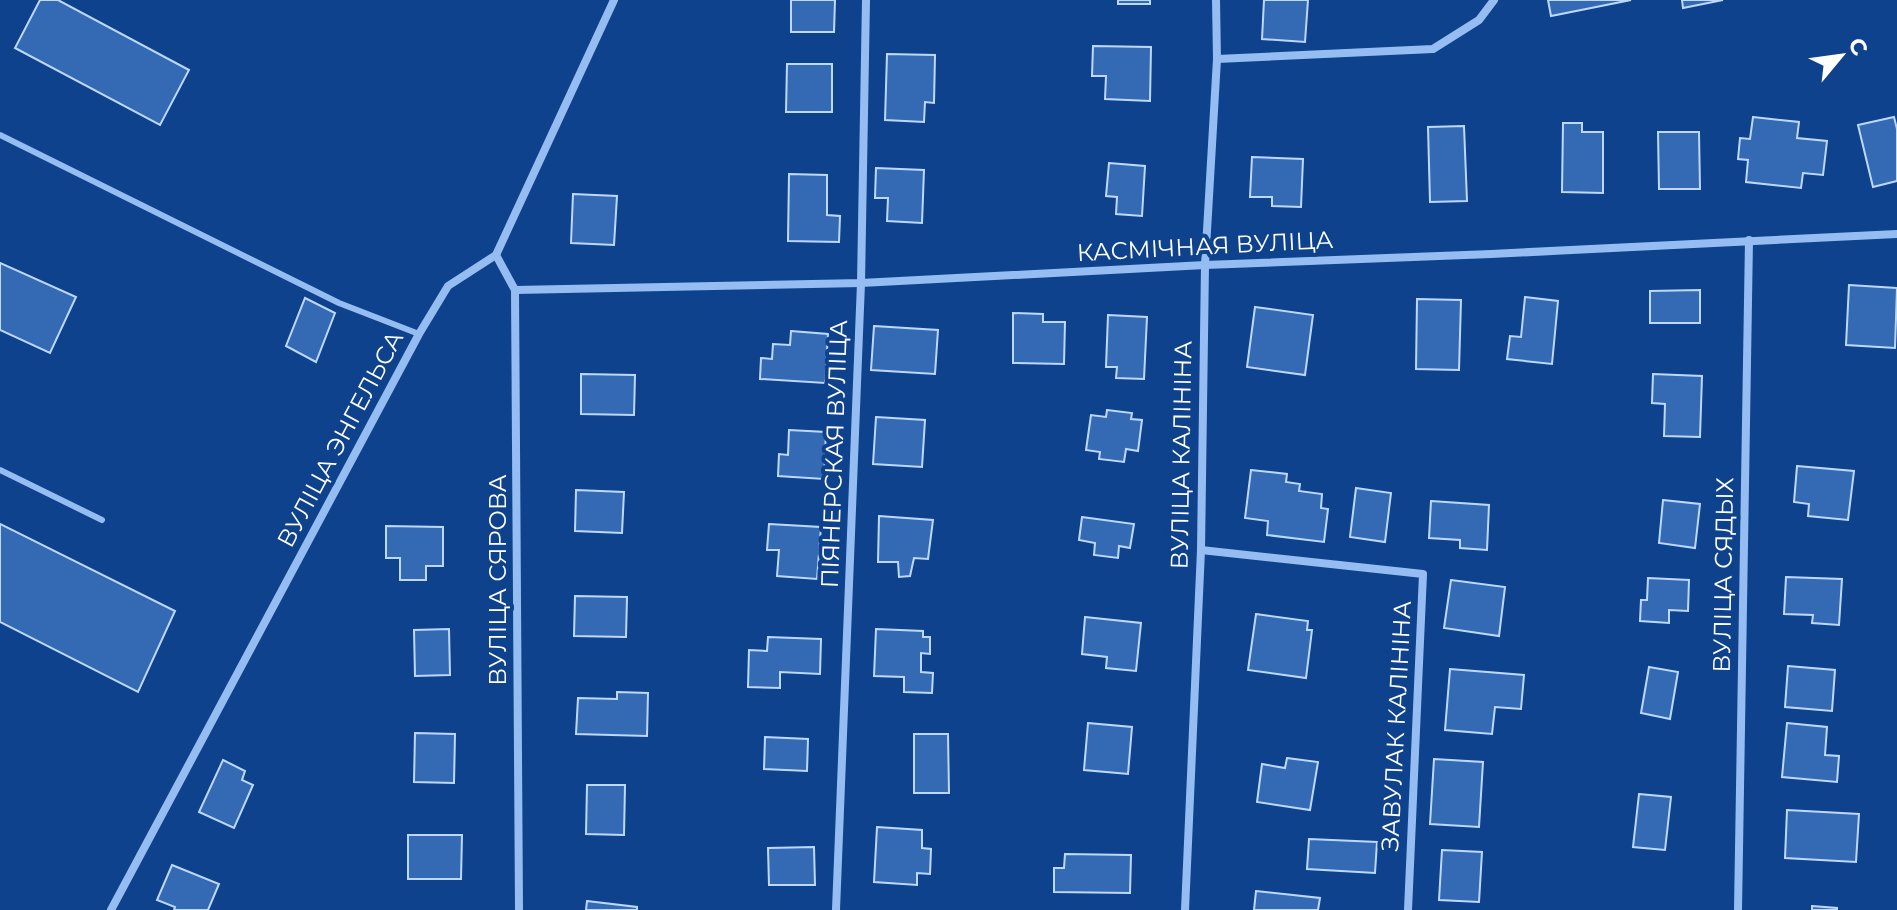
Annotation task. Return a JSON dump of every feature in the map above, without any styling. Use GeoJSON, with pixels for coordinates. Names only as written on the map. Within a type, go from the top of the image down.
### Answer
{"type":"FeatureCollection","features":[{"type":"Feature","properties":{"kind":"street"},"geometry":{"type":"LineString","coordinates":[[496,255],[614,0]]}},
{"type":"Feature","properties":{"kind":"street","name":"ПІЯНЕРСКАЯ ВУЛІЦА"},"geometry":{"type":"LineString","coordinates":[[836,910],[861,283],[866,0]]}},
{"type":"Feature","properties":{"kind":"street","name":"ВУЛІЦА КАЛІНІНА"},"geometry":{"type":"LineString","coordinates":[[1185,910],[1201,550],[1205,265],[1217,59],[1216,0]]}},
{"type":"Feature","properties":{"kind":"street"},"geometry":{"type":"LineString","coordinates":[[1217,59],[1433,49],[1479,20],[1494,0]]}},
{"type":"Feature","properties":{"kind":"street","name":"КАСМІЧНАЯ ВУЛІЦА"},"geometry":{"type":"LineString","coordinates":[[515,290],[861,283],[1897,234]]}},
{"type":"Feature","properties":{"kind":"street","name":"ВУЛІЦА СЯДЫХ"},"geometry":{"type":"LineString","coordinates":[[1738,910],[1749,240]]}},
{"type":"Feature","properties":{"kind":"street","name":"ВУЛІЦА СЯРОВА"},"geometry":{"type":"LineString","coordinates":[[496,255],[515,290],[519,910]]}},
{"type":"Feature","properties":{"kind":"street","name":"ВУЛІЦА ЭНГЕЛЬСА"},"geometry":{"type":"LineString","coordinates":[[111,910],[419,334],[448,286],[496,255]]}},
{"type":"Feature","properties":{"kind":"street","name":"ЗАВУЛАК КАЛІНІНА"},"geometry":{"type":"LineString","coordinates":[[1201,550],[1423,574],[1408,910]]}},
{"type":"Feature","properties":{"kind":"lane"},"geometry":{"type":"LineString","coordinates":[[0,135],[339,303],[419,334]]}},
{"type":"Feature","properties":{"kind":"lane"},"geometry":{"type":"LineString","coordinates":[[0,470],[102,520]]}},
{"type":"Feature","properties":{"kind":"building"},"geometry":{"type":"Polygon","coordinates":[[[40,0],[58,0],[189,70],[160,125],[15,48],[40,0]]]}},
{"type":"Feature","properties":{"kind":"building"},"geometry":{"type":"Polygon","coordinates":[[[791,0],[835,0],[834,32],[791,32],[791,0]]]}},
{"type":"Feature","properties":{"kind":"building"},"geometry":{"type":"Polygon","coordinates":[[[1118,0],[1150,0],[1150,4],[1118,4],[1118,0]]]}},
{"type":"Feature","properties":{"kind":"building"},"geometry":{"type":"Polygon","coordinates":[[[1264,0],[1308,0],[1305,42],[1262,39],[1264,0]]]}},
{"type":"Feature","properties":{"kind":"building"},"geometry":{"type":"Polygon","coordinates":[[[1548,0],[1631,0],[1551,16],[1548,0]]]}},
{"type":"Feature","properties":{"kind":"building"},"geometry":{"type":"Polygon","coordinates":[[[1682,0],[1723,0],[1683,8],[1682,0]]]}},
{"type":"Feature","properties":{"kind":"building"},"geometry":{"type":"Polygon","coordinates":[[[1093,46],[1151,47],[1150,101],[1105,99],[1106,76],[1092,76],[1093,46]]]}},
{"type":"Feature","properties":{"kind":"building"},"geometry":{"type":"Polygon","coordinates":[[[887,54],[935,55],[934,103],[925,102],[924,122],[885,120],[887,54]]]}},
{"type":"Feature","properties":{"kind":"building"},"geometry":{"type":"Polygon","coordinates":[[[787,64],[832,64],[832,112],[786,112],[787,64]]]}},
{"type":"Feature","properties":{"kind":"building"},"geometry":{"type":"Polygon","coordinates":[[[1753,117],[1799,122],[1797,138],[1827,141],[1823,175],[1803,173],[1801,188],[1746,182],[1748,160],[1738,159],[1740,138],[1750,139],[1753,117]]]}},
{"type":"Feature","properties":{"kind":"building"},"geometry":{"type":"Polygon","coordinates":[[[1894,117],[1897,129],[1897,181],[1873,187],[1858,125],[1894,117]]]}},
{"type":"Feature","properties":{"kind":"building"},"geometry":{"type":"Polygon","coordinates":[[[1563,123],[1582,123],[1582,132],[1603,132],[1603,193],[1562,192],[1563,123]]]}},
{"type":"Feature","properties":{"kind":"building"},"geometry":{"type":"Polygon","coordinates":[[[1464,126],[1467,201],[1430,202],[1428,127],[1464,126]]]}},
{"type":"Feature","properties":{"kind":"building"},"geometry":{"type":"Polygon","coordinates":[[[1658,132],[1699,132],[1700,189],[1659,189],[1658,132]]]}},
{"type":"Feature","properties":{"kind":"building"},"geometry":{"type":"Polygon","coordinates":[[[1252,157],[1303,159],[1301,207],[1272,206],[1272,197],[1250,197],[1252,157]]]}},
{"type":"Feature","properties":{"kind":"building"},"geometry":{"type":"Polygon","coordinates":[[[1109,163],[1145,166],[1142,216],[1116,214],[1117,197],[1106,196],[1109,163]]]}},
{"type":"Feature","properties":{"kind":"building"},"geometry":{"type":"Polygon","coordinates":[[[876,168],[924,170],[922,223],[887,221],[888,198],[875,198],[876,168]]]}},
{"type":"Feature","properties":{"kind":"building"},"geometry":{"type":"Polygon","coordinates":[[[789,174],[827,175],[827,215],[840,216],[839,242],[788,241],[789,174]]]}},
{"type":"Feature","properties":{"kind":"building"},"geometry":{"type":"Polygon","coordinates":[[[573,194],[617,196],[614,245],[571,243],[573,194]]]}},
{"type":"Feature","properties":{"kind":"building"},"geometry":{"type":"Polygon","coordinates":[[[0,263],[76,297],[50,353],[0,330],[0,263]]]}},
{"type":"Feature","properties":{"kind":"building"},"geometry":{"type":"Polygon","coordinates":[[[1849,285],[1897,288],[1895,348],[1846,345],[1849,285]]]}},
{"type":"Feature","properties":{"kind":"building"},"geometry":{"type":"Polygon","coordinates":[[[1700,290],[1700,323],[1650,323],[1650,291],[1700,290]]]}},
{"type":"Feature","properties":{"kind":"building"},"geometry":{"type":"Polygon","coordinates":[[[1525,297],[1558,301],[1552,364],[1507,359],[1510,336],[1521,337],[1525,297]]]}},
{"type":"Feature","properties":{"kind":"building"},"geometry":{"type":"Polygon","coordinates":[[[305,298],[335,313],[316,362],[286,346],[305,298]]]}},
{"type":"Feature","properties":{"kind":"building"},"geometry":{"type":"Polygon","coordinates":[[[1417,299],[1461,300],[1459,370],[1416,369],[1417,299]]]}},
{"type":"Feature","properties":{"kind":"building"},"geometry":{"type":"Polygon","coordinates":[[[1255,307],[1313,315],[1305,375],[1247,367],[1255,307]]]}},
{"type":"Feature","properties":{"kind":"building"},"geometry":{"type":"Polygon","coordinates":[[[1013,313],[1043,314],[1043,322],[1065,322],[1064,364],[1013,363],[1013,313]]]}},
{"type":"Feature","properties":{"kind":"building"},"geometry":{"type":"Polygon","coordinates":[[[1108,315],[1147,317],[1144,379],[1116,378],[1117,367],[1106,367],[1108,315]]]}},
{"type":"Feature","properties":{"kind":"building"},"geometry":{"type":"Polygon","coordinates":[[[874,326],[938,330],[935,374],[871,370],[874,326]]]}},
{"type":"Feature","properties":{"kind":"building"},"geometry":{"type":"Polygon","coordinates":[[[791,331],[828,334],[825,383],[760,379],[761,358],[772,359],[773,344],[790,345],[791,331]]]}},
{"type":"Feature","properties":{"kind":"building"},"geometry":{"type":"Polygon","coordinates":[[[581,374],[635,375],[634,415],[581,414],[581,374]]]}},
{"type":"Feature","properties":{"kind":"building"},"geometry":{"type":"Polygon","coordinates":[[[1653,374],[1702,376],[1700,437],[1664,436],[1665,404],[1652,403],[1653,374]]]}},
{"type":"Feature","properties":{"kind":"building"},"geometry":{"type":"Polygon","coordinates":[[[1107,410],[1132,413],[1131,419],[1142,420],[1138,451],[1126,449],[1124,462],[1099,459],[1100,452],[1086,450],[1091,415],[1106,417],[1107,410]]]}},
{"type":"Feature","properties":{"kind":"building"},"geometry":{"type":"Polygon","coordinates":[[[876,417],[925,420],[922,467],[873,464],[876,417]]]}},
{"type":"Feature","properties":{"kind":"building"},"geometry":{"type":"Polygon","coordinates":[[[789,430],[826,432],[824,479],[778,476],[779,454],[788,455],[789,430]]]}},
{"type":"Feature","properties":{"kind":"building"},"geometry":{"type":"Polygon","coordinates":[[[1797,466],[1854,471],[1848,520],[1808,516],[1809,504],[1794,502],[1797,466]]]}},
{"type":"Feature","properties":{"kind":"building"},"geometry":{"type":"Polygon","coordinates":[[[1251,470],[1287,474],[1286,482],[1300,484],[1299,491],[1322,494],[1321,508],[1328,509],[1324,542],[1267,535],[1268,521],[1245,518],[1251,470]]]}},
{"type":"Feature","properties":{"kind":"building"},"geometry":{"type":"Polygon","coordinates":[[[1356,488],[1391,493],[1385,542],[1350,537],[1356,488]]]}},
{"type":"Feature","properties":{"kind":"building"},"geometry":{"type":"Polygon","coordinates":[[[576,490],[624,492],[622,533],[575,531],[576,490]]]}},
{"type":"Feature","properties":{"kind":"building"},"geometry":{"type":"Polygon","coordinates":[[[1663,500],[1700,504],[1695,548],[1659,543],[1663,500]]]}},
{"type":"Feature","properties":{"kind":"building"},"geometry":{"type":"Polygon","coordinates":[[[1431,501],[1489,505],[1487,550],[1460,548],[1460,540],[1429,538],[1431,501]]]}},
{"type":"Feature","properties":{"kind":"building"},"geometry":{"type":"Polygon","coordinates":[[[879,516],[933,520],[928,559],[914,558],[910,576],[899,577],[898,562],[878,562],[879,516]]]}},
{"type":"Feature","properties":{"kind":"building"},"geometry":{"type":"Polygon","coordinates":[[[1082,517],[1134,524],[1130,548],[1119,546],[1118,558],[1094,555],[1095,543],[1079,540],[1082,517]]]}},
{"type":"Feature","properties":{"kind":"building"},"geometry":{"type":"Polygon","coordinates":[[[0,524],[175,611],[138,692],[0,622],[0,524]]]}},
{"type":"Feature","properties":{"kind":"building"},"geometry":{"type":"Polygon","coordinates":[[[769,524],[821,527],[817,579],[777,576],[779,550],[767,550],[769,524]]]}},
{"type":"Feature","properties":{"kind":"building"},"geometry":{"type":"Polygon","coordinates":[[[386,526],[443,527],[443,566],[426,566],[426,580],[400,580],[400,558],[386,558],[386,526]]]}},
{"type":"Feature","properties":{"kind":"building"},"geometry":{"type":"Polygon","coordinates":[[[1786,577],[1842,579],[1839,625],[1812,623],[1813,615],[1784,614],[1786,577]]]}},
{"type":"Feature","properties":{"kind":"building"},"geometry":{"type":"Polygon","coordinates":[[[1648,578],[1689,580],[1688,611],[1669,610],[1669,623],[1640,621],[1641,600],[1647,600],[1648,578]]]}},
{"type":"Feature","properties":{"kind":"building"},"geometry":{"type":"Polygon","coordinates":[[[1451,580],[1505,587],[1499,636],[1444,628],[1451,580]]]}},
{"type":"Feature","properties":{"kind":"building"},"geometry":{"type":"Polygon","coordinates":[[[575,596],[627,597],[626,637],[574,636],[575,596]]]}},
{"type":"Feature","properties":{"kind":"building"},"geometry":{"type":"Polygon","coordinates":[[[1256,614],[1308,621],[1307,630],[1312,630],[1306,678],[1248,670],[1256,614]]]}},
{"type":"Feature","properties":{"kind":"building"},"geometry":{"type":"Polygon","coordinates":[[[1085,617],[1141,623],[1136,671],[1106,668],[1107,657],[1082,654],[1085,617]]]}},
{"type":"Feature","properties":{"kind":"building"},"geometry":{"type":"Polygon","coordinates":[[[449,629],[450,675],[415,676],[414,630],[449,629]]]}},
{"type":"Feature","properties":{"kind":"building"},"geometry":{"type":"Polygon","coordinates":[[[876,629],[923,631],[923,637],[930,637],[930,654],[921,653],[921,672],[933,673],[932,693],[904,692],[904,677],[874,676],[876,629]]]}},
{"type":"Feature","properties":{"kind":"building"},"geometry":{"type":"Polygon","coordinates":[[[768,637],[821,639],[820,674],[780,672],[780,688],[748,687],[749,650],[767,651],[768,637]]]}},
{"type":"Feature","properties":{"kind":"building"},"geometry":{"type":"Polygon","coordinates":[[[1788,666],[1835,670],[1832,711],[1785,707],[1788,666]]]}},
{"type":"Feature","properties":{"kind":"building"},"geometry":{"type":"Polygon","coordinates":[[[1649,667],[1678,672],[1670,719],[1641,713],[1649,667]]]}},
{"type":"Feature","properties":{"kind":"building"},"geometry":{"type":"Polygon","coordinates":[[[1450,669],[1524,675],[1521,709],[1495,707],[1492,734],[1445,730],[1450,669]]]}},
{"type":"Feature","properties":{"kind":"building"},"geometry":{"type":"Polygon","coordinates":[[[617,692],[648,693],[647,736],[576,734],[578,698],[617,699],[617,692]]]}},
{"type":"Feature","properties":{"kind":"building"},"geometry":{"type":"Polygon","coordinates":[[[1088,723],[1132,727],[1128,774],[1084,770],[1088,723]]]}},
{"type":"Feature","properties":{"kind":"building"},"geometry":{"type":"Polygon","coordinates":[[[1787,723],[1827,727],[1825,755],[1839,756],[1837,782],[1782,777],[1787,723]]]}},
{"type":"Feature","properties":{"kind":"building"},"geometry":{"type":"Polygon","coordinates":[[[415,733],[455,734],[454,783],[414,782],[415,733]]]}},
{"type":"Feature","properties":{"kind":"building"},"geometry":{"type":"Polygon","coordinates":[[[914,734],[948,734],[949,793],[914,793],[914,734]]]}},
{"type":"Feature","properties":{"kind":"building"},"geometry":{"type":"Polygon","coordinates":[[[765,737],[808,739],[807,771],[764,769],[765,737]]]}},
{"type":"Feature","properties":{"kind":"building"},"geometry":{"type":"Polygon","coordinates":[[[1287,758],[1318,762],[1310,810],[1257,802],[1262,764],[1285,768],[1287,758]]]}},
{"type":"Feature","properties":{"kind":"building"},"geometry":{"type":"Polygon","coordinates":[[[1434,759],[1483,762],[1479,827],[1430,824],[1434,759]]]}},
{"type":"Feature","properties":{"kind":"building"},"geometry":{"type":"Polygon","coordinates":[[[223,760],[245,771],[242,780],[253,785],[234,828],[199,812],[223,760]]]}},
{"type":"Feature","properties":{"kind":"building"},"geometry":{"type":"Polygon","coordinates":[[[587,785],[625,785],[624,835],[586,834],[587,785]]]}},
{"type":"Feature","properties":{"kind":"building"},"geometry":{"type":"Polygon","coordinates":[[[1639,794],[1671,797],[1665,850],[1633,847],[1639,794]]]}},
{"type":"Feature","properties":{"kind":"building"},"geometry":{"type":"Polygon","coordinates":[[[1787,810],[1859,814],[1856,862],[1785,858],[1787,810]]]}},
{"type":"Feature","properties":{"kind":"building"},"geometry":{"type":"Polygon","coordinates":[[[877,827],[922,830],[922,848],[931,849],[930,874],[917,873],[917,885],[874,882],[877,827]]]}},
{"type":"Feature","properties":{"kind":"building"},"geometry":{"type":"Polygon","coordinates":[[[408,835],[462,835],[461,879],[408,879],[408,835]]]}},
{"type":"Feature","properties":{"kind":"building"},"geometry":{"type":"Polygon","coordinates":[[[1309,839],[1377,842],[1375,873],[1307,869],[1309,839]]]}},
{"type":"Feature","properties":{"kind":"building"},"geometry":{"type":"Polygon","coordinates":[[[814,847],[815,885],[769,885],[768,848],[814,847]]]}},
{"type":"Feature","properties":{"kind":"building"},"geometry":{"type":"Polygon","coordinates":[[[1442,850],[1482,852],[1479,902],[1439,900],[1442,850]]]}},
{"type":"Feature","properties":{"kind":"building"},"geometry":{"type":"Polygon","coordinates":[[[1065,854],[1131,855],[1130,893],[1054,892],[1054,868],[1064,868],[1065,854]]]}},
{"type":"Feature","properties":{"kind":"building"},"geometry":{"type":"Polygon","coordinates":[[[172,865],[219,884],[208,910],[174,910],[175,907],[157,900],[172,865]]]}},
{"type":"Feature","properties":{"kind":"building"},"geometry":{"type":"Polygon","coordinates":[[[1256,891],[1320,898],[1318,910],[1254,910],[1256,891]]]}},
{"type":"Feature","properties":{"kind":"building"},"geometry":{"type":"Polygon","coordinates":[[[587,901],[637,907],[637,910],[586,910],[587,901]]]}},
{"type":"Feature","properties":{"kind":"building"},"geometry":{"type":"Polygon","coordinates":[[[1812,906],[1837,908],[1837,910],[1812,910],[1812,906]]]}}]}
